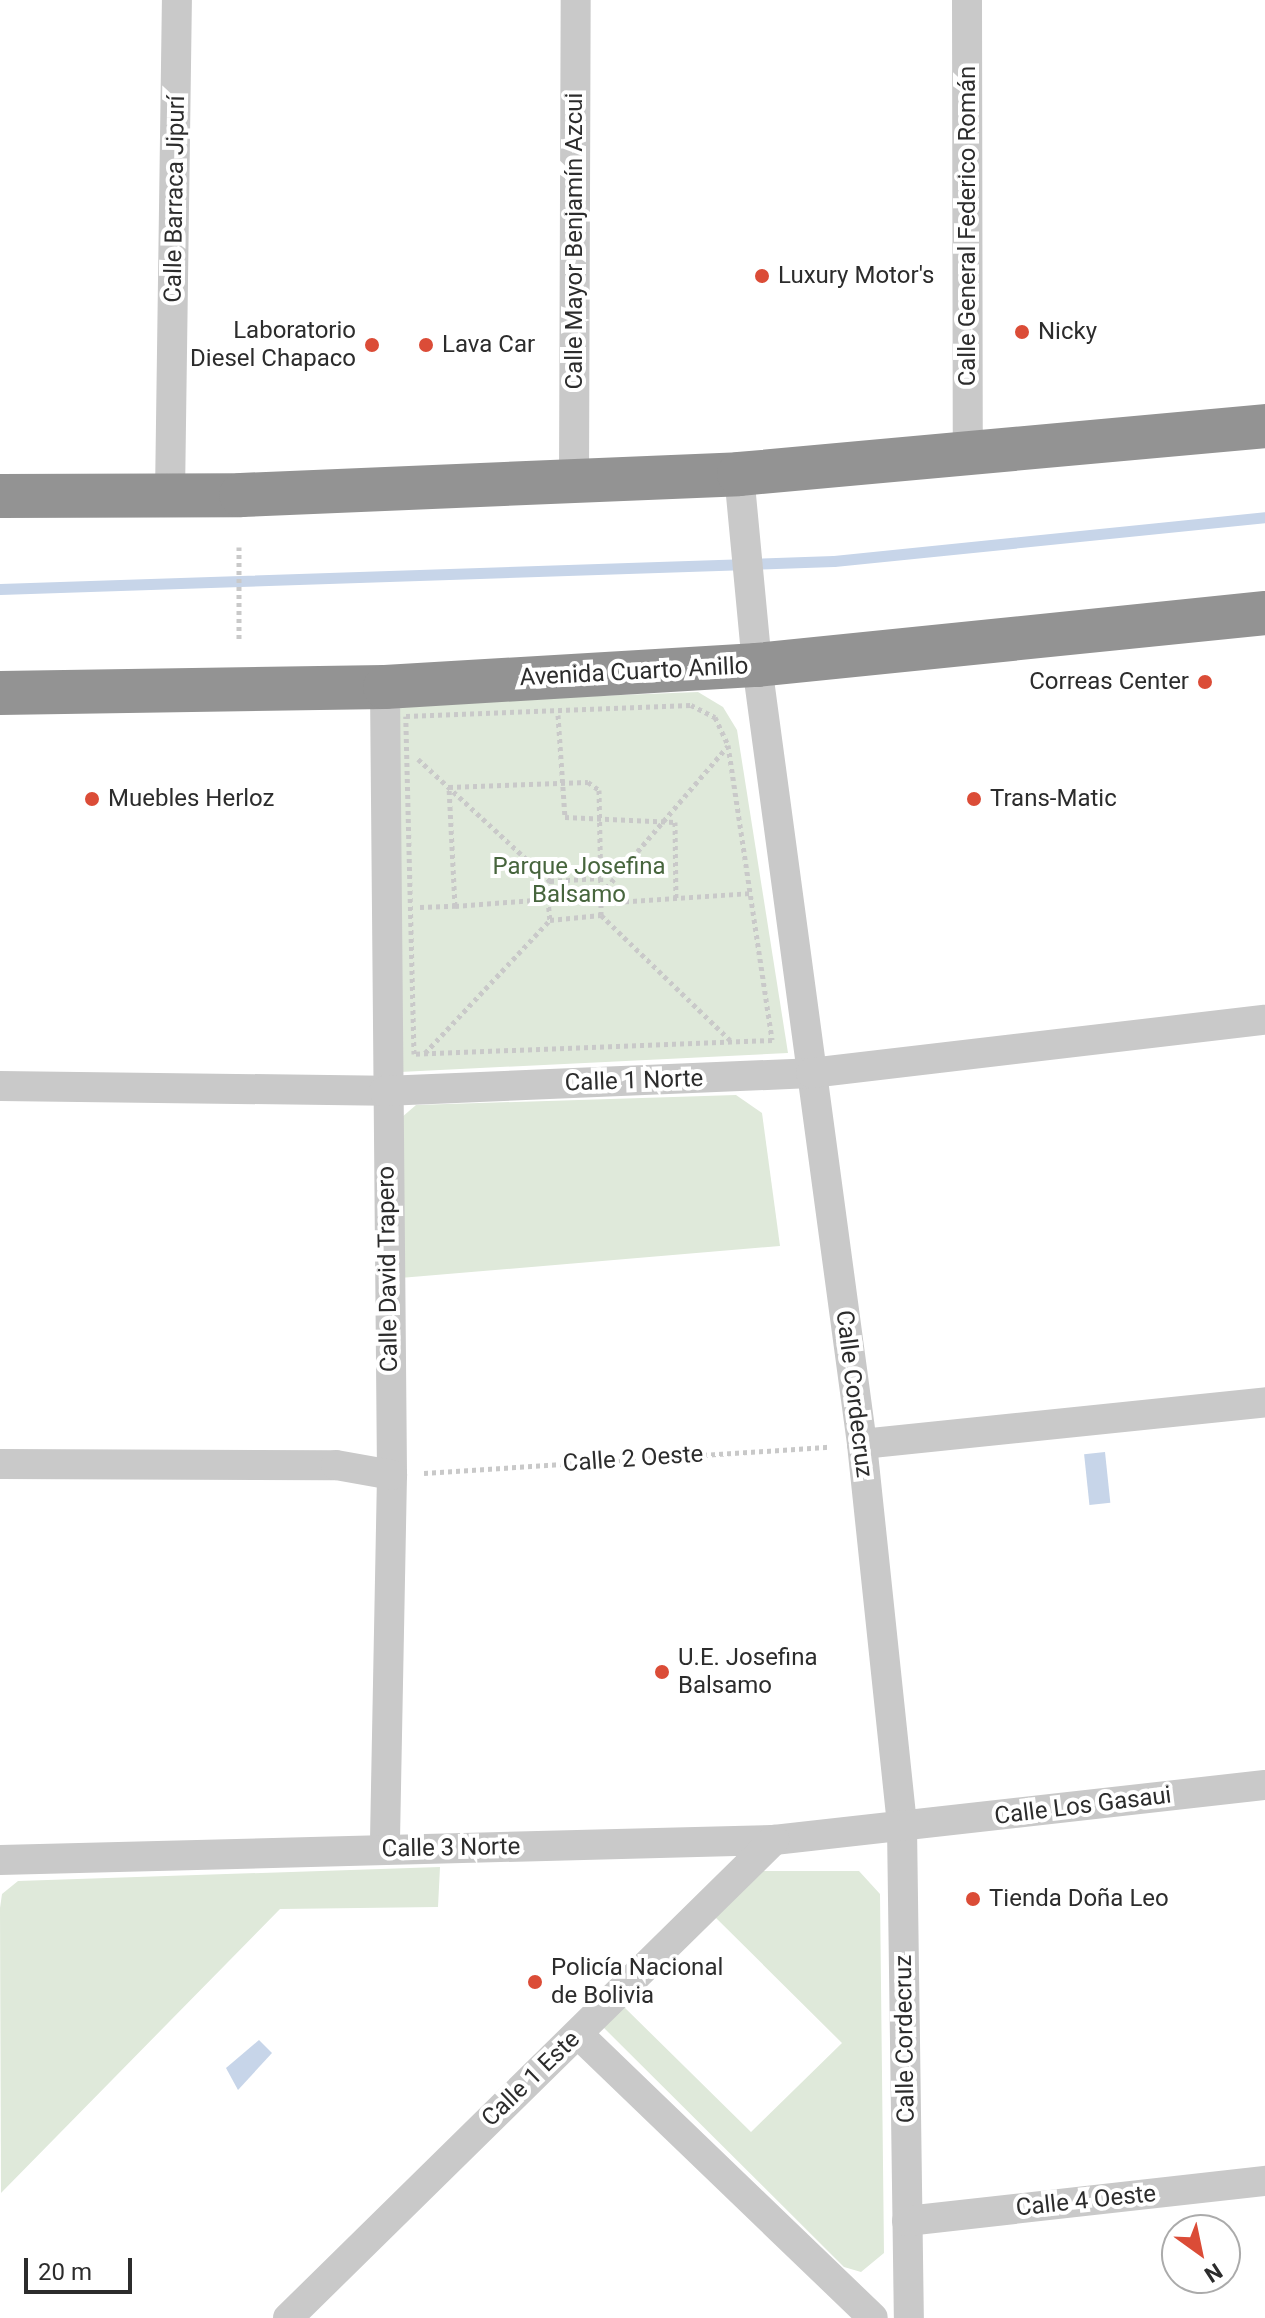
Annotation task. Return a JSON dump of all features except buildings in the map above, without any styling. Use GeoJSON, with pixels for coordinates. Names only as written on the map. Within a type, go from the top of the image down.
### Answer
{"type":"FeatureCollection","features":[{"type":"Feature","properties":{"kind":"highway"},"geometry":{"type":"LineString","coordinates":[[0,496],[170,495],[739,474],[1265,426]]}},
{"type":"Feature","properties":{"kind":"highway","name":"Avenida Cuarto Anillo"},"geometry":{"type":"LineString","coordinates":[[0,693],[385,687],[757,665],[1265,613]]}},
{"type":"Feature","properties":{"kind":"street","name":"Calle Barraca Jipurí"},"geometry":{"type":"LineString","coordinates":[[170,495],[177,0]]}},
{"type":"Feature","properties":{"kind":"street","name":"Calle Mayor Benjamín Azcui"},"geometry":{"type":"LineString","coordinates":[[574,481],[576,0]]}},
{"type":"Feature","properties":{"kind":"street","name":"Calle General Federico Román"},"geometry":{"type":"LineString","coordinates":[[967,0],[968,451]]}},
{"type":"Feature","properties":{"kind":"street","name":"Calle Cordecruz"},"geometry":{"type":"LineString","coordinates":[[739,474],[757,665],[862,1444],[902,1827],[909,2318]]}},
{"type":"Feature","properties":{"kind":"street","name":"Calle David Trapero"},"geometry":{"type":"LineString","coordinates":[[385,687],[384,1091],[392,1475],[385,1850]]}},
{"type":"Feature","properties":{"kind":"street","name":"Calle 1 Norte"},"geometry":{"type":"LineString","coordinates":[[0,1086],[384,1091],[811,1073],[1265,1020]]}},
{"type":"Feature","properties":{"kind":"street"},"geometry":{"type":"LineString","coordinates":[[862,1444],[1265,1402]]}},
{"type":"Feature","properties":{"kind":"street"},"geometry":{"type":"LineString","coordinates":[[0,1464],[336,1465],[392,1475]]}},
{"type":"Feature","properties":{"kind":"street","name":"Calle Los Gasaui"},"geometry":{"type":"LineString","coordinates":[[902,1827],[1265,1785]]}},
{"type":"Feature","properties":{"kind":"street","name":"Calle 3 Norte"},"geometry":{"type":"LineString","coordinates":[[0,1860],[774,1840],[902,1827]]}},
{"type":"Feature","properties":{"kind":"street","name":"Calle 1 Este"},"geometry":{"type":"LineString","coordinates":[[288,2318],[774,1840]]}},
{"type":"Feature","properties":{"kind":"street"},"geometry":{"type":"LineString","coordinates":[[578,2034],[873,2318]]}},
{"type":"Feature","properties":{"kind":"street","name":"Calle 4 Oeste"},"geometry":{"type":"LineString","coordinates":[[907,2221],[1265,2181]]}},
{"type":"Feature","properties":{"kind":"path"},"geometry":{"type":"LineString","coordinates":[[239,547],[239,639]]}},
{"type":"Feature","properties":{"kind":"path"},"geometry":{"type":"LineString","coordinates":[[691,705],[715,717],[728,745],[772,1040],[414,1054],[406,716],[557,710],[691,705]]}},
{"type":"Feature","properties":{"kind":"path"},"geometry":{"type":"LineString","coordinates":[[557,710],[560,783],[565,817],[666,818],[675,822],[676,900]]}},
{"type":"Feature","properties":{"kind":"path"},"geometry":{"type":"LineString","coordinates":[[601,894],[728,745]]}},
{"type":"Feature","properties":{"kind":"path"},"geometry":{"type":"LineString","coordinates":[[407,749],[550,881],[601,878]]}},
{"type":"Feature","properties":{"kind":"path"},"geometry":{"type":"LineString","coordinates":[[449,787],[588,782],[599,790],[601,915],[731,1041]]}},
{"type":"Feature","properties":{"kind":"path"},"geometry":{"type":"LineString","coordinates":[[449,787],[455,906]]}},
{"type":"Feature","properties":{"kind":"path"},"geometry":{"type":"LineString","coordinates":[[550,881],[550,920]]}},
{"type":"Feature","properties":{"kind":"path"},"geometry":{"type":"LineString","coordinates":[[601,903],[750,893]]}},
{"type":"Feature","properties":{"kind":"path"},"geometry":{"type":"LineString","coordinates":[[411,907],[548,899]]}},
{"type":"Feature","properties":{"kind":"path"},"geometry":{"type":"LineString","coordinates":[[425,1054],[550,920],[601,915]]}},
{"type":"Feature","properties":{"kind":"path","name":"Calle 2 Oeste"},"geometry":{"type":"LineString","coordinates":[[392,1475],[862,1444]]}},
{"type":"Feature","properties":{"kind":"green space","name":"Parque Josefina Balsamo"},"geometry":{"type":"Polygon","coordinates":[[[698,692],[723,707],[737,730],[788,1053],[400,1072],[397,704],[698,692]]]}},
{"type":"Feature","properties":{"kind":"green space"},"geometry":{"type":"Polygon","coordinates":[[[736,1095],[762,1113],[780,1246],[400,1278],[401,1118],[416,1105],[736,1095]]]}},
{"type":"Feature","properties":{"kind":"green space"},"geometry":{"type":"Polygon","coordinates":[[[440,1867],[438,1907],[280,1909],[1,2193],[0,1908],[2,1894],[18,1881],[440,1867]]]}},
{"type":"Feature","properties":{"kind":"green space"},"geometry":{"type":"Polygon","coordinates":[[[763,1871],[859,1871],[880,1894],[884,2253],[861,2272],[844,2267],[600,2024],[620,2003],[751,2132],[842,2043],[714,1916],[763,1871]]]}},
{"type":"Feature","properties":{"kind":"water"},"geometry":{"type":"Polygon","coordinates":[[[1105,1452],[1110,1503],[1089,1505],[1084,1454],[1105,1452]]]}},
{"type":"Feature","properties":{"kind":"water"},"geometry":{"type":"Polygon","coordinates":[[[259,2040],[272,2053],[238,2090],[226,2068],[259,2040]]]}},
{"type":"Feature","properties":{"kind":"waterway"},"geometry":{"type":"LineString","coordinates":[[0,589],[834,561],[1265,517]]}},
{"type":"Feature","properties":{"kind":"place","name":"Luxury Motor's"},"geometry":{"type":"Point","coordinates":[762,276]}},
{"type":"Feature","properties":{"kind":"place","name":"Nicky"},"geometry":{"type":"Point","coordinates":[1022,332]}},
{"type":"Feature","properties":{"kind":"place","name":"Laboratorio Diesel Chapaco"},"geometry":{"type":"Point","coordinates":[372,345]}},
{"type":"Feature","properties":{"kind":"place","name":"Lava Car"},"geometry":{"type":"Point","coordinates":[426,345]}},
{"type":"Feature","properties":{"kind":"place","name":"Correas Center"},"geometry":{"type":"Point","coordinates":[1205,682]}},
{"type":"Feature","properties":{"kind":"place","name":"Muebles Herloz"},"geometry":{"type":"Point","coordinates":[92,799]}},
{"type":"Feature","properties":{"kind":"place","name":"Trans-Matic"},"geometry":{"type":"Point","coordinates":[974,799]}},
{"type":"Feature","properties":{"kind":"place","name":"U.E. Josefina Balsamo"},"geometry":{"type":"Point","coordinates":[662,1672]}},
{"type":"Feature","properties":{"kind":"place","name":"Tienda Doña Leo"},"geometry":{"type":"Point","coordinates":[973,1899]}},
{"type":"Feature","properties":{"kind":"place","name":"Policía Nacional de Bolivia"},"geometry":{"type":"Point","coordinates":[535,1982]}}]}
